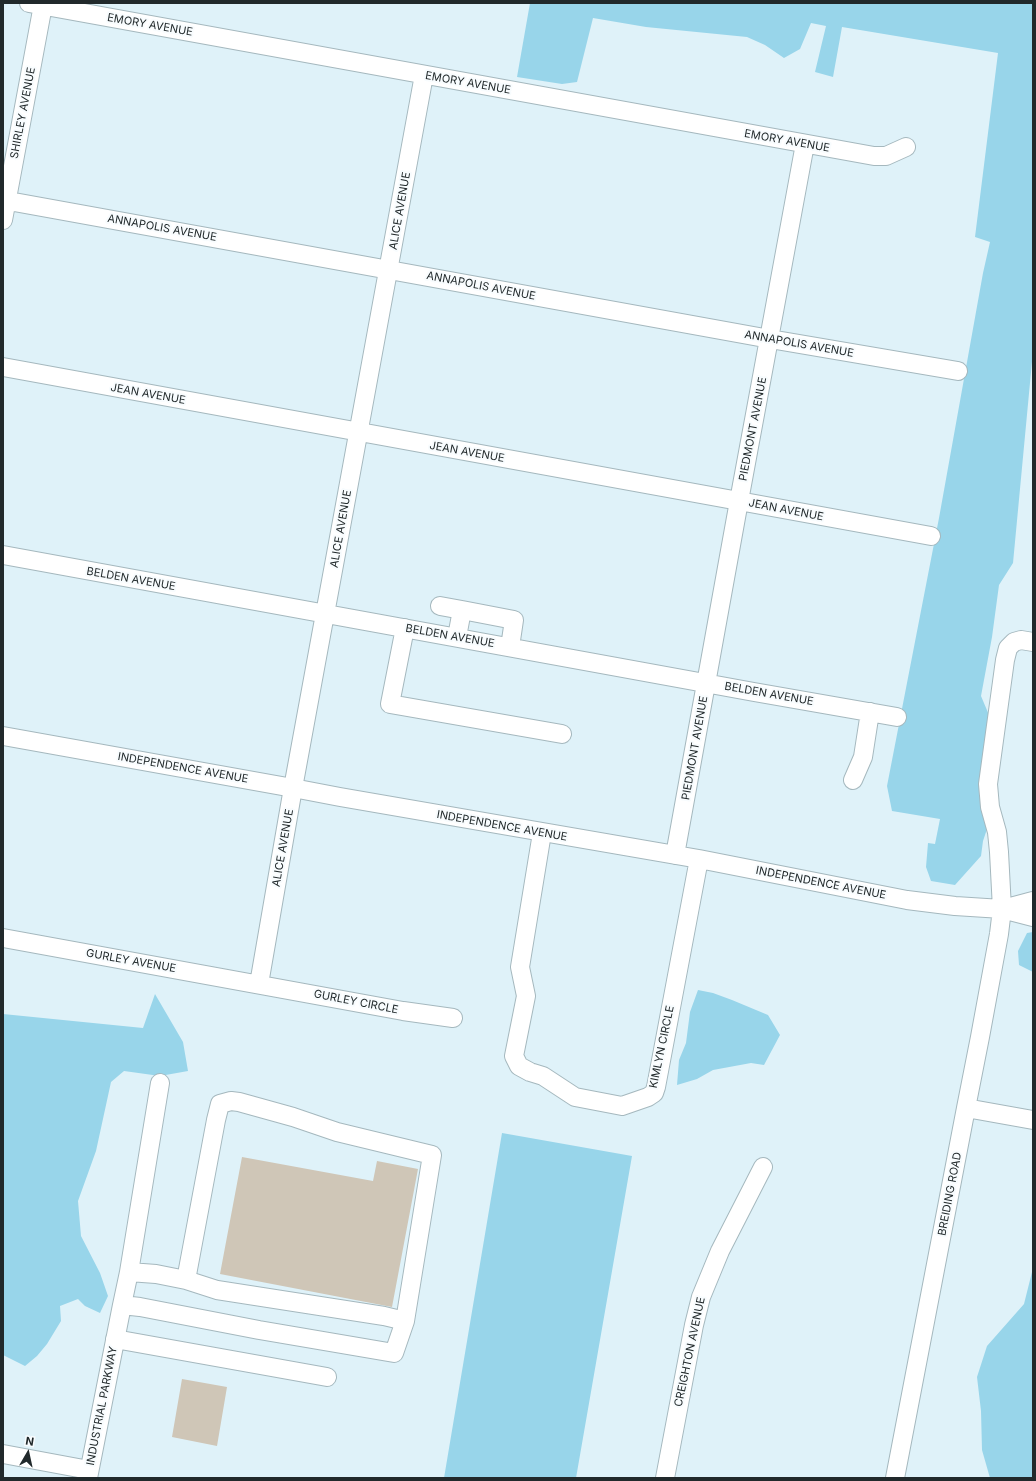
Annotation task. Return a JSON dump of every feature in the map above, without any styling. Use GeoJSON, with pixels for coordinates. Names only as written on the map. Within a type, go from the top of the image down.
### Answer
{"type":"FeatureCollection","features":[{"type":"Feature","properties":{"kind":"street","name":"EMORY AVENUE"},"geometry":{"type":"LineString","coordinates":[[36,4],[874,156],[886,156],[906,147]]}},
{"type":"Feature","properties":{"kind":"street","name":"SHIRLEY AVENUE"},"geometry":{"type":"LineString","coordinates":[[3,220],[36,4]]}},
{"type":"Feature","properties":{"kind":"street","name":"ALICE AVENUE"},"geometry":{"type":"LineString","coordinates":[[259,984],[293,788],[424,74]]}},
{"type":"Feature","properties":{"kind":"street","name":"PIEDMONT AVENUE"},"geometry":{"type":"LineString","coordinates":[[676,855],[739,501],[805,144]]}},
{"type":"Feature","properties":{"kind":"street","name":"ANNAPOLIS AVENUE"},"geometry":{"type":"LineString","coordinates":[[5,200],[958,372]]}},
{"type":"Feature","properties":{"kind":"street","name":"JEAN AVENUE"},"geometry":{"type":"LineString","coordinates":[[3,367],[931,536]]}},
{"type":"Feature","properties":{"kind":"street","name":"BELDEN AVENUE"},"geometry":{"type":"LineString","coordinates":[[3,555],[457,638],[897,716]]}},
{"type":"Feature","properties":{"kind":"street"},"geometry":{"type":"LineString","coordinates":[[440,606],[514,620],[510,647]]}},
{"type":"Feature","properties":{"kind":"street"},"geometry":{"type":"LineString","coordinates":[[457,638],[462,610]]}},
{"type":"Feature","properties":{"kind":"street"},"geometry":{"type":"LineString","coordinates":[[405,628],[390,704],[562,734]]}},
{"type":"Feature","properties":{"kind":"street","name":"BREIDING ROAD"},"geometry":{"type":"LineString","coordinates":[[895,1478],[996,951],[1002,909],[997,832],[990,807],[988,784],[1008,648],[1014,642],[1021,640],[1033,642]]}},
{"type":"Feature","properties":{"kind":"street"},"geometry":{"type":"LineString","coordinates":[[853,780],[863,757],[870,712]]}},
{"type":"Feature","properties":{"kind":"street","name":"INDEPENDENCE AVENUE"},"geometry":{"type":"LineString","coordinates":[[3,736],[348,799],[699,859],[907,900],[956,906],[1002,909],[1033,917]]}},
{"type":"Feature","properties":{"kind":"street","name":"KIMLYN CIRCLE"},"geometry":{"type":"LineString","coordinates":[[542,833],[520,967],[526,996],[514,1056],[519,1066],[530,1072],[543,1076],[575,1097],[622,1106],[648,1097],[654,1093],[656,1087],[699,859]]}},
{"type":"Feature","properties":{"kind":"street","name":"INDEPENDENCE AVENUE"},"geometry":{"type":"LineString","coordinates":[[1002,909],[1033,901]]}},
{"type":"Feature","properties":{"kind":"street","name":"GURLEY AVENUE"},"geometry":{"type":"LineString","coordinates":[[3,938],[259,984]]}},
{"type":"Feature","properties":{"kind":"street","name":"GURLEY CIRCLE"},"geometry":{"type":"LineString","coordinates":[[259,984],[402,1011],[453,1018]]}},
{"type":"Feature","properties":{"kind":"street","name":"INDUSTRIAL PARKWAY"},"geometry":{"type":"LineString","coordinates":[[88,1474],[129,1272],[160,1083]]}},
{"type":"Feature","properties":{"kind":"street"},"geometry":{"type":"LineString","coordinates":[[122,1305],[394,1353],[405,1321],[432,1156],[337,1132],[293,1117],[239,1102],[231,1101],[220,1104],[186,1280]]}},
{"type":"Feature","properties":{"kind":"street"},"geometry":{"type":"LineString","coordinates":[[966,1108],[1033,1120]]}},
{"type":"Feature","properties":{"kind":"street","name":"CREIGHTON AVENUE"},"geometry":{"type":"LineString","coordinates":[[665,1478],[694,1325],[701,1297],[720,1252],[763,1167]]}},
{"type":"Feature","properties":{"kind":"street"},"geometry":{"type":"LineString","coordinates":[[129,1272],[156,1274],[186,1280],[217,1290],[384,1316],[405,1321]]}},
{"type":"Feature","properties":{"kind":"street"},"geometry":{"type":"LineString","coordinates":[[115,1337],[327,1377]]}},
{"type":"Feature","properties":{"kind":"street"},"geometry":{"type":"LineString","coordinates":[[3,1454],[88,1474]]}},
{"type":"Feature","properties":{"kind":"shaded area"},"geometry":{"type":"Polygon","coordinates":[[[530,3],[1033,3],[1033,351],[1013,563],[999,585],[992,637],[981,696],[989,715],[989,823],[983,841],[981,856],[955,885],[931,881],[926,867],[928,843],[935,844],[940,819],[892,811],[887,786],[939,518],[983,273],[990,242],[975,237],[998,53],[842,27],[833,77],[815,72],[826,26],[811,23],[800,49],[784,58],[765,45],[747,37],[646,27],[593,18],[577,82],[562,84],[517,77],[530,3]]]}},
{"type":"Feature","properties":{"kind":"shaded area"},"geometry":{"type":"Polygon","coordinates":[[[1033,932],[1033,972],[1019,965],[1018,951],[1027,933],[1033,932]]]}},
{"type":"Feature","properties":{"kind":"shaded area"},"geometry":{"type":"Polygon","coordinates":[[[698,990],[713,993],[768,1015],[780,1035],[764,1065],[751,1063],[713,1070],[697,1079],[677,1085],[679,1060],[686,1043],[690,1012],[698,990]]]}},
{"type":"Feature","properties":{"kind":"shaded area"},"geometry":{"type":"Polygon","coordinates":[[[155,994],[183,1042],[188,1071],[160,1076],[124,1071],[111,1082],[96,1151],[78,1201],[81,1236],[100,1273],[108,1296],[100,1313],[85,1306],[78,1299],[60,1306],[61,1321],[47,1344],[37,1356],[25,1366],[3,1355],[3,1014],[143,1028],[155,994]]]}},
{"type":"Feature","properties":{"kind":"shaded area"},"geometry":{"type":"Polygon","coordinates":[[[502,1133],[632,1156],[576,1478],[444,1478],[502,1133]]]}},
{"type":"Feature","properties":{"kind":"shaded area"},"geometry":{"type":"Polygon","coordinates":[[[1033,1268],[1033,1478],[990,1478],[982,1450],[981,1411],[977,1377],[987,1346],[1024,1304],[1033,1268]]]}},
{"type":"Feature","properties":{"kind":"building"},"geometry":{"type":"Polygon","coordinates":[[[242,1157],[373,1181],[377,1161],[418,1169],[392,1307],[220,1274],[242,1157]]]}},
{"type":"Feature","properties":{"kind":"building"},"geometry":{"type":"Polygon","coordinates":[[[182,1379],[227,1387],[217,1446],[172,1437],[182,1379]]]}}]}
